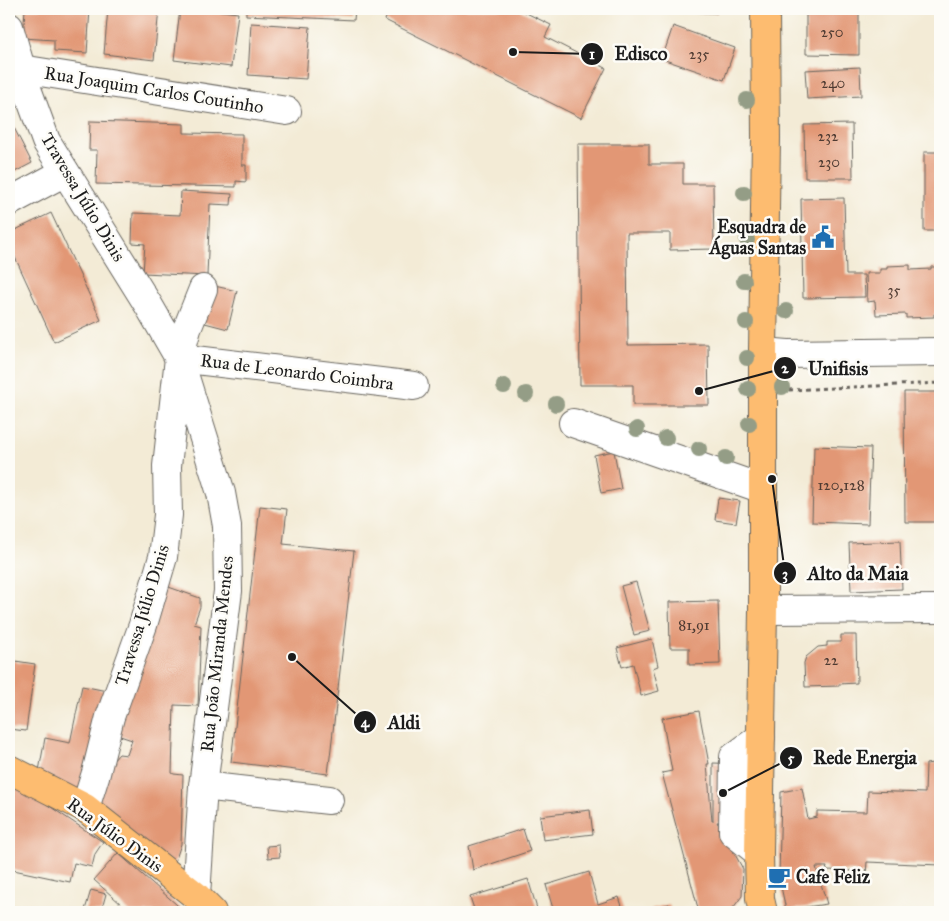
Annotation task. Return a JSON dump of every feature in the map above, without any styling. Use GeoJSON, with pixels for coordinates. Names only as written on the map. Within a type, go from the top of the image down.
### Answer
{"type":"FeatureCollection","features":[{"type":"Feature","properties":{"kind":"main road"},"geometry":{"type":"LineString","coordinates":[[763,912],[760,899],[759,853],[763,610],[765,9]]}},
{"type":"Feature","properties":{"kind":"main road","name":"Rua Júlio Dinis"},"geometry":{"type":"LineString","coordinates":[[9,769],[85,808],[204,904]]}},
{"type":"Feature","properties":{"kind":"street","name":"Travessa Júlio Dinis"},"geometry":{"type":"LineString","coordinates":[[9,27],[21,69],[46,141],[149,306],[179,358]]}},
{"type":"Feature","properties":{"kind":"street","name":"Rua Joaquim Carlos Coutinho"},"geometry":{"type":"LineString","coordinates":[[21,69],[287,111]]}},
{"type":"Feature","properties":{"kind":"street"},"geometry":{"type":"LineString","coordinates":[[9,202],[65,172]]}},
{"type":"Feature","properties":{"kind":"street","name":"Travessa Júlio Dinis"},"geometry":{"type":"LineString","coordinates":[[85,808],[110,718],[143,625],[163,557],[168,515],[167,466],[179,358],[187,329],[203,289],[185,301],[170,307],[149,306]]}},
{"type":"Feature","properties":{"kind":"street"},"geometry":{"type":"LineString","coordinates":[[763,352],[788,354],[940,352]]}},
{"type":"Feature","properties":{"kind":"street","name":"Rua de Leonardo Coimbra"},"geometry":{"type":"LineString","coordinates":[[179,358],[414,386]]}},
{"type":"Feature","properties":{"kind":"street","name":"Rua João Miranda Mendes"},"geometry":{"type":"LineString","coordinates":[[179,358],[213,464],[227,526],[228,590],[203,786],[204,904]]}},
{"type":"Feature","properties":{"kind":"street"},"geometry":{"type":"LineString","coordinates":[[573,423],[763,489]]}},
{"type":"Feature","properties":{"kind":"street"},"geometry":{"type":"LineString","coordinates":[[763,610],[940,609]]}},
{"type":"Feature","properties":{"kind":"street"},"geometry":{"type":"LineString","coordinates":[[203,786],[329,800]]}},
{"type":"Feature","properties":{"kind":"path"},"geometry":{"type":"LineString","coordinates":[[789,390],[940,382]]}},
{"type":"Feature","properties":{"kind":"building"},"geometry":{"type":"Polygon","coordinates":[[[25,9],[90,9],[87,53],[54,51],[54,40],[23,38],[25,9]]]}},
{"type":"Feature","properties":{"kind":"building"},"geometry":{"type":"Polygon","coordinates":[[[108,9],[159,9],[154,60],[104,54],[108,9]]]}},
{"type":"Feature","properties":{"kind":"building"},"geometry":{"type":"Polygon","coordinates":[[[180,9],[205,9],[238,13],[231,67],[174,60],[180,9]]]}},
{"type":"Feature","properties":{"kind":"building"},"geometry":{"type":"Polygon","coordinates":[[[246,9],[355,9],[354,20],[246,15],[246,9]]]}},
{"type":"Feature","properties":{"kind":"building"},"geometry":{"type":"Polygon","coordinates":[[[390,9],[518,9],[551,25],[545,37],[606,68],[581,118],[385,20],[390,9]]]}},
{"type":"Feature","properties":{"kind":"building"},"geometry":{"type":"Polygon","coordinates":[[[677,9],[717,9],[717,13],[676,12],[677,9]]]}},
{"type":"Feature","properties":{"kind":"building"},"geometry":{"type":"Polygon","coordinates":[[[806,9],[859,9],[859,55],[806,54],[806,9]]]}},
{"type":"Feature","properties":{"kind":"building"},"geometry":{"type":"Polygon","coordinates":[[[251,23],[310,27],[306,79],[248,75],[251,23]]]}},
{"type":"Feature","properties":{"kind":"building"},"geometry":{"type":"Polygon","coordinates":[[[673,26],[735,48],[724,80],[662,59],[673,26]]]}},
{"type":"Feature","properties":{"kind":"building"},"geometry":{"type":"Polygon","coordinates":[[[860,67],[861,96],[807,99],[805,70],[860,67]]]}},
{"type":"Feature","properties":{"kind":"building"},"geometry":{"type":"Polygon","coordinates":[[[9,118],[32,163],[9,175],[9,118]]]}},
{"type":"Feature","properties":{"kind":"building"},"geometry":{"type":"Polygon","coordinates":[[[90,121],[184,124],[184,133],[242,134],[242,165],[246,165],[246,182],[236,181],[236,187],[96,184],[97,150],[89,150],[90,121]]]}},
{"type":"Feature","properties":{"kind":"building"},"geometry":{"type":"Polygon","coordinates":[[[852,124],[853,178],[805,178],[804,125],[852,124]]]}},
{"type":"Feature","properties":{"kind":"building"},"geometry":{"type":"Polygon","coordinates":[[[578,144],[649,144],[649,164],[683,164],[683,184],[713,184],[714,249],[670,250],[670,233],[627,233],[628,345],[708,344],[709,405],[633,405],[633,385],[580,385],[578,144]]]}},
{"type":"Feature","properties":{"kind":"building"},"geometry":{"type":"Polygon","coordinates":[[[924,152],[940,152],[940,231],[924,231],[924,152]]]}},
{"type":"Feature","properties":{"kind":"building"},"geometry":{"type":"Polygon","coordinates":[[[181,191],[232,194],[231,205],[210,204],[207,276],[143,273],[145,244],[132,243],[133,213],[180,215],[181,191]]]}},
{"type":"Feature","properties":{"kind":"building","name":"Esquadra de Águas Santas"},"geometry":{"type":"Polygon","coordinates":[[[844,198],[846,275],[864,275],[865,297],[803,298],[801,199],[844,198]]]}},
{"type":"Feature","properties":{"kind":"building"},"geometry":{"type":"Polygon","coordinates":[[[51,213],[101,320],[54,342],[14,255],[9,258],[9,233],[51,213]]]}},
{"type":"Feature","properties":{"kind":"building"},"geometry":{"type":"Polygon","coordinates":[[[910,265],[910,270],[940,267],[940,314],[934,314],[934,317],[906,318],[906,314],[876,315],[875,301],[867,302],[866,273],[880,273],[880,269],[887,269],[887,266],[910,265]]]}},
{"type":"Feature","properties":{"kind":"building"},"geometry":{"type":"Polygon","coordinates":[[[210,285],[237,291],[228,329],[201,322],[210,285]]]}},
{"type":"Feature","properties":{"kind":"building"},"geometry":{"type":"Polygon","coordinates":[[[904,392],[940,392],[940,522],[905,522],[904,392]]]}},
{"type":"Feature","properties":{"kind":"building"},"geometry":{"type":"Polygon","coordinates":[[[814,446],[871,448],[868,524],[812,522],[814,446]]]}},
{"type":"Feature","properties":{"kind":"building"},"geometry":{"type":"Polygon","coordinates":[[[614,451],[621,489],[601,493],[594,455],[614,451]]]}},
{"type":"Feature","properties":{"kind":"building"},"geometry":{"type":"Polygon","coordinates":[[[718,498],[740,501],[736,523],[715,520],[718,498]]]}},
{"type":"Feature","properties":{"kind":"building"},"geometry":{"type":"Polygon","coordinates":[[[260,506],[287,509],[283,544],[354,551],[328,774],[231,762],[260,506]]]}},
{"type":"Feature","properties":{"kind":"building"},"geometry":{"type":"Polygon","coordinates":[[[900,541],[902,589],[851,591],[849,543],[900,541]]]}},
{"type":"Feature","properties":{"kind":"building"},"geometry":{"type":"Polygon","coordinates":[[[636,582],[650,631],[634,635],[621,586],[636,582]]]}},
{"type":"Feature","properties":{"kind":"building"},"geometry":{"type":"Polygon","coordinates":[[[160,584],[200,598],[200,607],[194,624],[201,626],[198,706],[174,705],[172,773],[183,775],[181,844],[171,874],[90,801],[98,778],[119,754],[127,755],[132,740],[114,734],[160,584]]]}},
{"type":"Feature","properties":{"kind":"building"},"geometry":{"type":"Polygon","coordinates":[[[718,601],[720,664],[689,665],[689,648],[670,648],[669,602],[718,601]]]}},
{"type":"Feature","properties":{"kind":"building"},"geometry":{"type":"Polygon","coordinates":[[[841,635],[856,635],[857,683],[839,684],[839,686],[805,687],[804,663],[806,657],[818,647],[827,646],[827,642],[841,642],[841,635]]]}},
{"type":"Feature","properties":{"kind":"building"},"geometry":{"type":"Polygon","coordinates":[[[652,639],[658,666],[653,668],[659,691],[641,696],[633,664],[622,667],[617,648],[652,639]]]}},
{"type":"Feature","properties":{"kind":"building"},"geometry":{"type":"Polygon","coordinates":[[[9,660],[35,664],[26,731],[9,729],[9,660]]]}},
{"type":"Feature","properties":{"kind":"building"},"geometry":{"type":"Polygon","coordinates":[[[82,686],[107,691],[86,792],[37,782],[45,738],[70,743],[82,686]]]}},
{"type":"Feature","properties":{"kind":"building"},"geometry":{"type":"Polygon","coordinates":[[[699,711],[709,764],[707,764],[712,821],[713,763],[743,764],[742,822],[717,822],[743,869],[742,896],[730,912],[699,912],[662,773],[672,771],[662,718],[699,711]]]}},
{"type":"Feature","properties":{"kind":"building"},"geometry":{"type":"Polygon","coordinates":[[[940,762],[940,865],[867,862],[866,874],[856,874],[856,871],[826,870],[827,867],[816,867],[827,904],[786,910],[779,877],[781,792],[802,788],[808,819],[817,817],[817,811],[867,812],[868,791],[925,793],[926,764],[940,762]]]}},
{"type":"Feature","properties":{"kind":"building"},"geometry":{"type":"Polygon","coordinates":[[[9,779],[103,842],[95,854],[92,867],[74,863],[70,882],[9,869],[9,779]]]}},
{"type":"Feature","properties":{"kind":"building"},"geometry":{"type":"Polygon","coordinates":[[[590,810],[593,834],[543,840],[540,816],[590,810]]]}},
{"type":"Feature","properties":{"kind":"building"},"geometry":{"type":"Polygon","coordinates":[[[523,829],[530,851],[473,870],[469,846],[523,829]]]}},
{"type":"Feature","properties":{"kind":"building"},"geometry":{"type":"Polygon","coordinates":[[[279,845],[280,857],[268,858],[267,846],[279,845]]]}},
{"type":"Feature","properties":{"kind":"building"},"geometry":{"type":"Polygon","coordinates":[[[118,853],[185,912],[130,912],[94,880],[118,853]]]}},
{"type":"Feature","properties":{"kind":"building"},"geometry":{"type":"Polygon","coordinates":[[[589,872],[598,904],[619,897],[624,912],[554,912],[546,885],[589,872]]]}},
{"type":"Feature","properties":{"kind":"building"},"geometry":{"type":"Polygon","coordinates":[[[528,879],[538,912],[475,912],[470,897],[528,879]]]}},
{"type":"Feature","properties":{"kind":"building"},"geometry":{"type":"Polygon","coordinates":[[[91,890],[106,894],[101,912],[85,910],[91,890]]]}},
{"type":"Feature","properties":{"kind":"building"},"geometry":{"type":"Polygon","coordinates":[[[669,904],[671,912],[652,912],[651,909],[669,904]]]}},
{"type":"Feature","properties":{"kind":"place","name":"Edisco"},"geometry":{"type":"Point","coordinates":[513,52]}},
{"type":"Feature","properties":{"kind":"place","name":"Esquadra de Águas Santas"},"geometry":{"type":"Point","coordinates":[823,237]}},
{"type":"Feature","properties":{"kind":"place","name":"Unifisis"},"geometry":{"type":"Point","coordinates":[699,391]}},
{"type":"Feature","properties":{"kind":"place","name":"Alto da Maia"},"geometry":{"type":"Point","coordinates":[772,479]}},
{"type":"Feature","properties":{"kind":"place","name":"Aldi"},"geometry":{"type":"Point","coordinates":[292,657]}},
{"type":"Feature","properties":{"kind":"place","name":"Rede Energia"},"geometry":{"type":"Point","coordinates":[723,793]}},
{"type":"Feature","properties":{"kind":"place","name":"Cafe Feliz"},"geometry":{"type":"Point","coordinates":[779,877]}}]}
